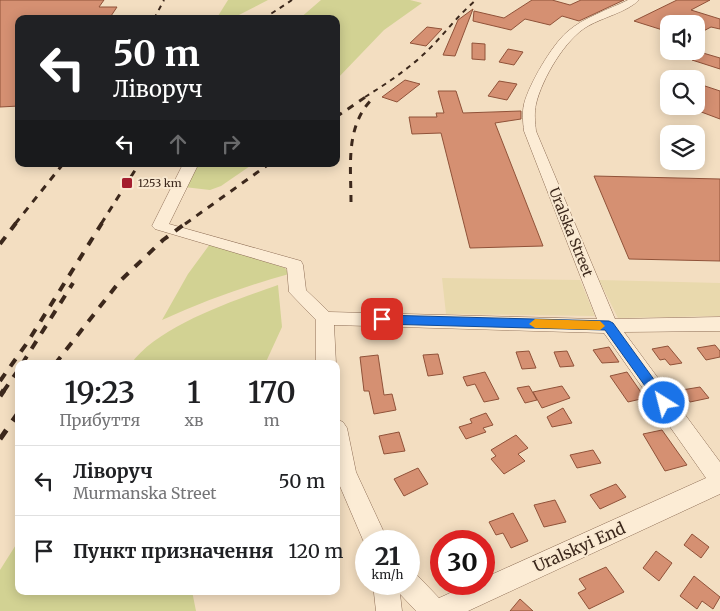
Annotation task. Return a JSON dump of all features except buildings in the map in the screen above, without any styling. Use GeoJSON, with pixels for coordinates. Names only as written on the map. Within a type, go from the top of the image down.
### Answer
{"type":"FeatureCollection","features":[{"type":"Feature","properties":{"kind":"street","name":"Uralska Street"},"geometry":{"type":"LineString","coordinates":[[635,0],[571,34],[535,90],[530,102],[528,116],[530,131],[609,326],[720,481]]}},
{"type":"Feature","properties":{"kind":"street"},"geometry":{"type":"LineString","coordinates":[[190,167],[160,226],[295,265],[298,292],[325,318],[609,326],[720,324]]}},
{"type":"Feature","properties":{"kind":"street"},"geometry":{"type":"LineString","coordinates":[[325,318],[326,360]]}},
{"type":"Feature","properties":{"kind":"street"},"geometry":{"type":"LineString","coordinates":[[340,448],[345,472],[371,530]]}},
{"type":"Feature","properties":{"kind":"street","name":"Uralskyi End"},"geometry":{"type":"LineString","coordinates":[[439,611],[720,481]]}},
{"type":"Feature","properties":{"kind":"street"},"geometry":{"type":"LineString","coordinates":[[387,595],[389,611]]}},
{"type":"Feature","properties":{"kind":"street"},"geometry":{"type":"LineString","coordinates":[[419,595],[434,611]]}},
{"type":"Feature","properties":{"kind":"shaded area"},"geometry":{"type":"Polygon","coordinates":[[[442,278],[580,280],[595,316],[446,314],[442,278]]]}},
{"type":"Feature","properties":{"kind":"shaded area"},"geometry":{"type":"Polygon","coordinates":[[[599,280],[720,283],[720,316],[618,318],[599,280]]]}},
{"type":"Feature","properties":{"kind":"green space"},"geometry":{"type":"Polygon","coordinates":[[[228,0],[268,0],[239,15],[219,15],[228,0]]]}},
{"type":"Feature","properties":{"kind":"green space"},"geometry":{"type":"Polygon","coordinates":[[[321,0],[410,0],[422,3],[384,30],[340,76],[340,15],[304,15],[321,0]]]}},
{"type":"Feature","properties":{"kind":"green space"},"geometry":{"type":"Polygon","coordinates":[[[194,167],[249,167],[221,186],[210,190],[184,187],[194,167]]]}},
{"type":"Feature","properties":{"kind":"green space"},"geometry":{"type":"Polygon","coordinates":[[[210,244],[285,268],[289,274],[225,294],[162,320],[188,274],[210,244]]]}},
{"type":"Feature","properties":{"kind":"green space"},"geometry":{"type":"Polygon","coordinates":[[[278,285],[282,327],[267,360],[134,360],[143,350],[178,326],[241,298],[278,285]]]}},
{"type":"Feature","properties":{"kind":"green space"},"geometry":{"type":"Polygon","coordinates":[[[15,546],[15,595],[193,595],[196,611],[0,611],[0,570],[15,546]]]}},
{"type":"Feature","properties":{"kind":"railway"},"geometry":{"type":"LineString","coordinates":[[156,15],[164,0]]}},
{"type":"Feature","properties":{"kind":"railway"},"geometry":{"type":"LineString","coordinates":[[269,15],[292,0]]}},
{"type":"Feature","properties":{"kind":"railway"},"geometry":{"type":"LineString","coordinates":[[365,97],[418,59],[476,0]]}},
{"type":"Feature","properties":{"kind":"railway"},"geometry":{"type":"LineString","coordinates":[[340,114],[367,96]]}},
{"type":"Feature","properties":{"kind":"railway"},"geometry":{"type":"LineString","coordinates":[[351,202],[351,148],[353,134],[363,110],[372,99]]}},
{"type":"Feature","properties":{"kind":"railway"},"geometry":{"type":"LineString","coordinates":[[15,224],[61,167]]}},
{"type":"Feature","properties":{"kind":"railway"},"geometry":{"type":"LineString","coordinates":[[101,224],[137,167]]}},
{"type":"Feature","properties":{"kind":"railway"},"geometry":{"type":"LineString","coordinates":[[185,224],[265,167]]}},
{"type":"Feature","properties":{"kind":"railway"},"geometry":{"type":"LineString","coordinates":[[0,244],[16,223]]}},
{"type":"Feature","properties":{"kind":"railway"},"geometry":{"type":"LineString","coordinates":[[0,381],[27,343],[102,223]]}},
{"type":"Feature","properties":{"kind":"railway"},"geometry":{"type":"LineString","coordinates":[[58,360],[120,281],[163,240],[186,223]]}},
{"type":"Feature","properties":{"kind":"railway"},"geometry":{"type":"LineString","coordinates":[[25,360],[73,283]]}},
{"type":"Feature","properties":{"kind":"railway"},"geometry":{"type":"LineString","coordinates":[[3,392],[15,375]]}},
{"type":"Feature","properties":{"kind":"railway"},"geometry":{"type":"LineString","coordinates":[[0,396],[4,390]]}},
{"type":"Feature","properties":{"kind":"railway"},"geometry":{"type":"LineString","coordinates":[[0,439],[15,418]]}},
{"type":"Feature","properties":{"kind":"slow traffic"},"geometry":{"type":"LineString","coordinates":[[535,324],[600,326]]}},
{"type":"Feature","properties":{"kind":"place","name":"1253 km"},"geometry":{"type":"Point","coordinates":[127,183]}},
{"type":"Feature","properties":{"kind":"route"},"geometry":{"type":"LineString","coordinates":[[382,319],[609,326],[664,403]]}}]}
